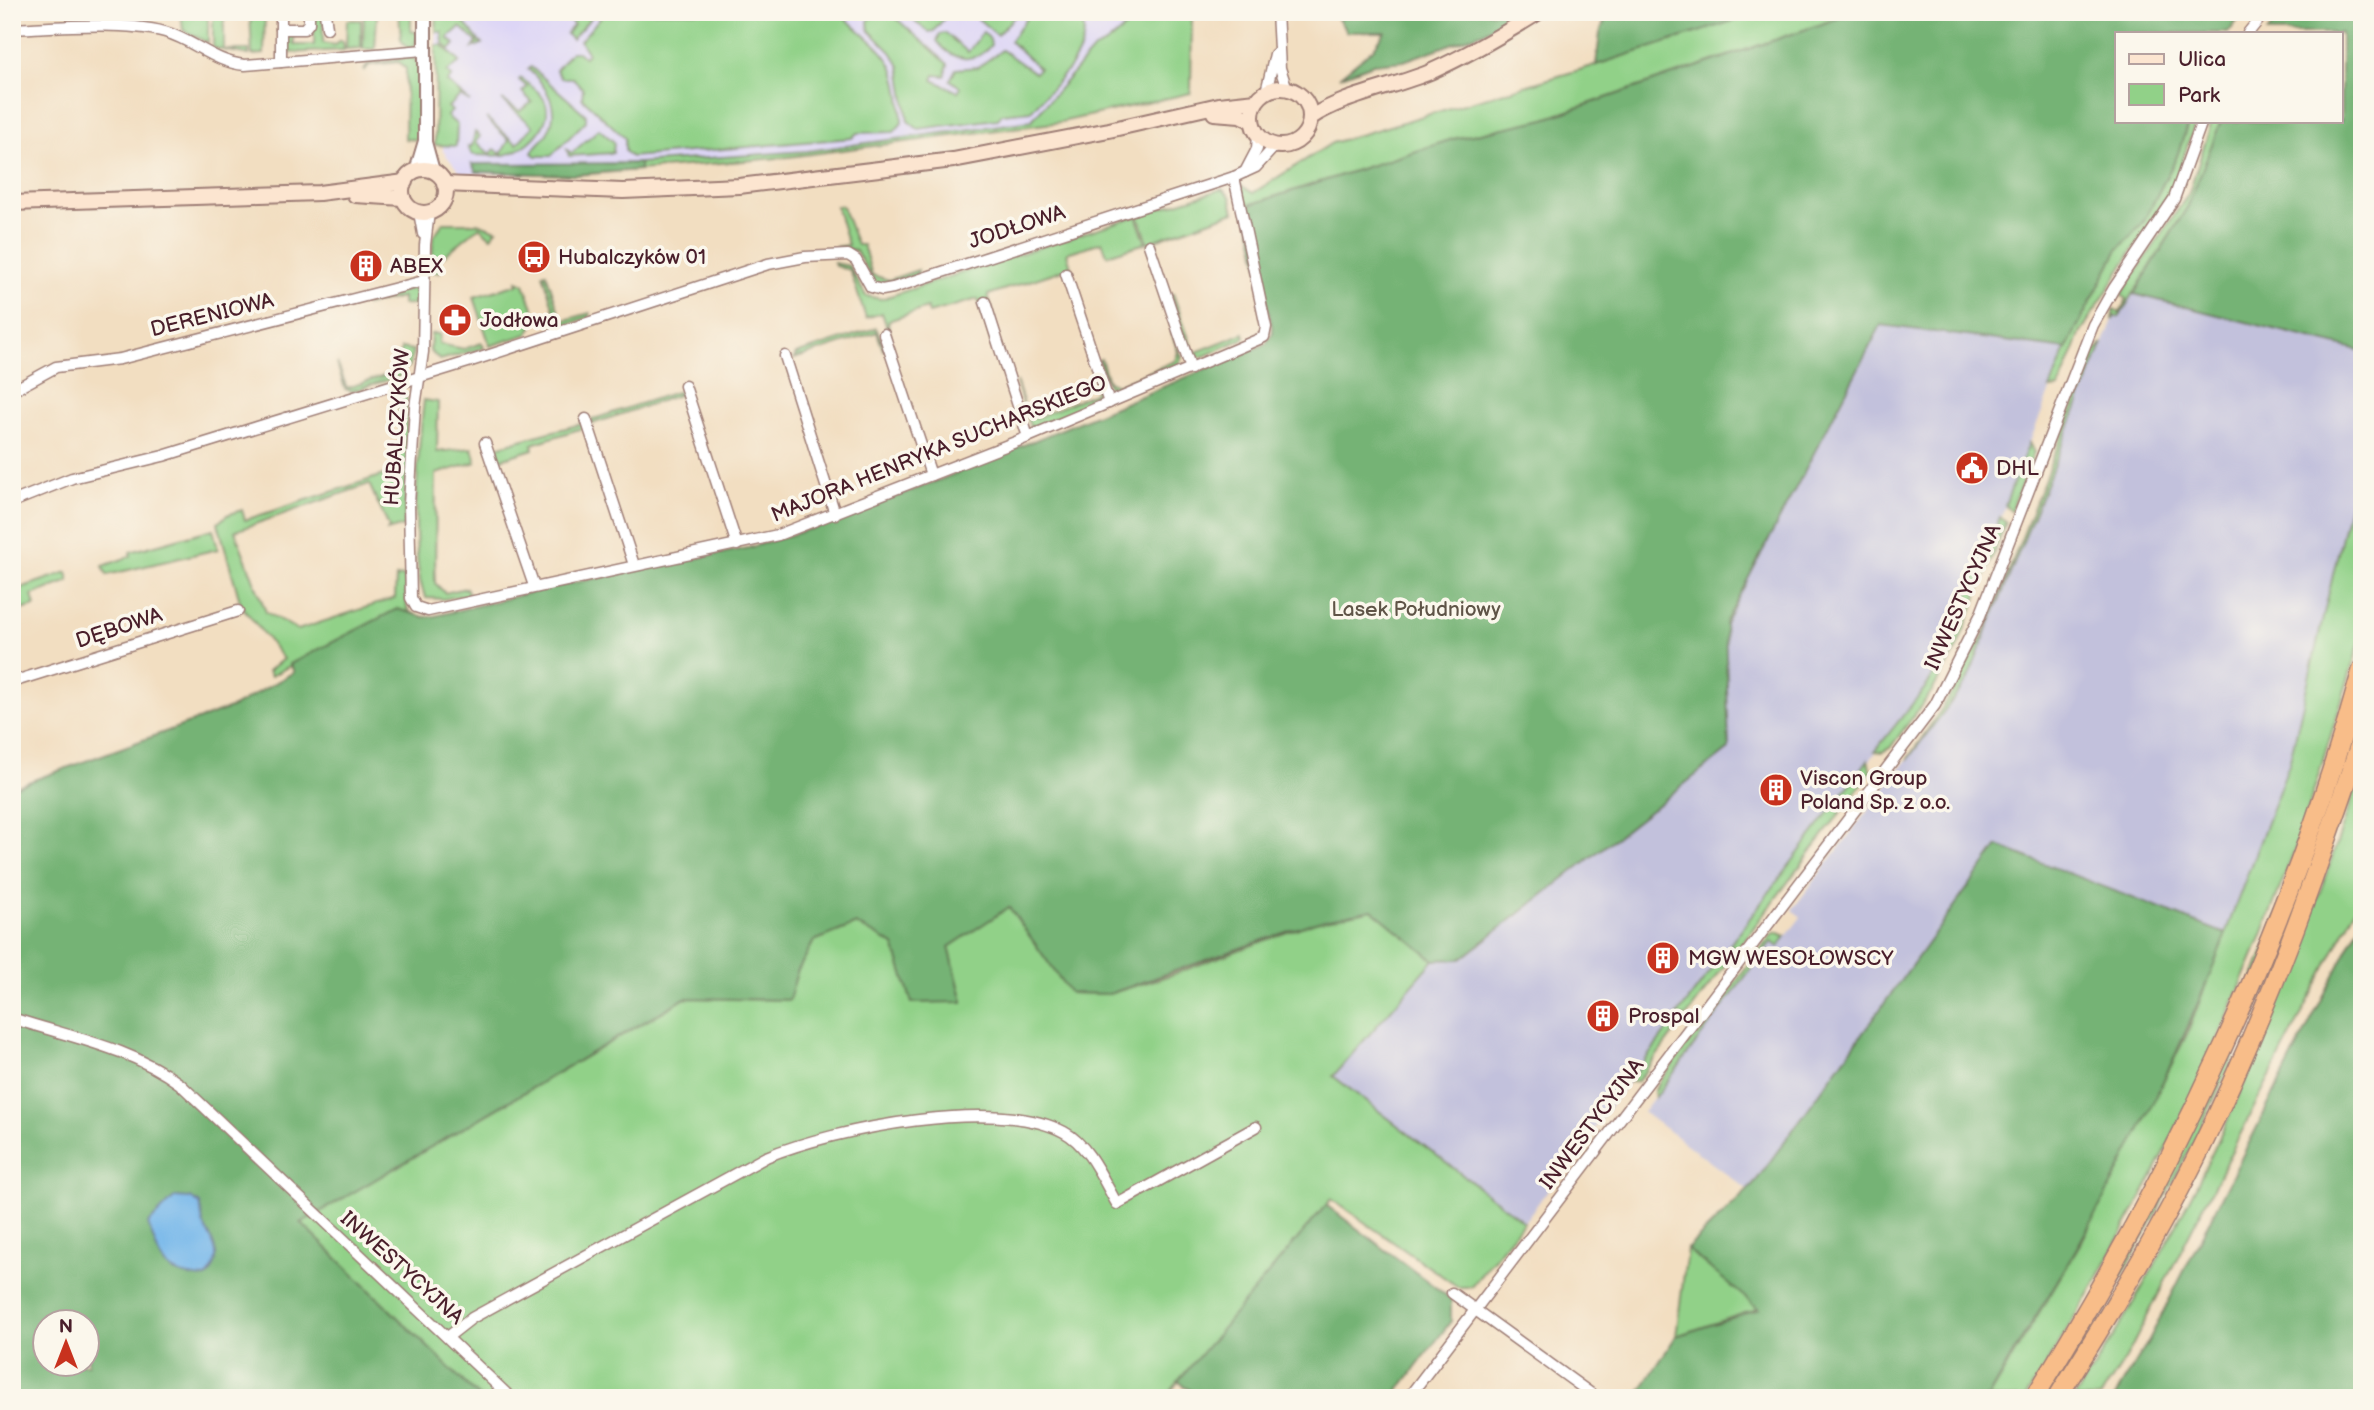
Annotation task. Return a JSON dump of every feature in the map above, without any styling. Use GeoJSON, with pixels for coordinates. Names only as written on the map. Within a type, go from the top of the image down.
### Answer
{"type":"FeatureCollection","features":[{"type":"Feature","properties":{"kind":"highway"},"geometry":{"type":"LineString","coordinates":[[2034,1398],[2079,1326],[2124,1243],[2205,1082],[2277,923],[2319,810],[2362,669]]}},
{"type":"Feature","properties":{"kind":"highway"},"geometry":{"type":"LineString","coordinates":[[2057,1398],[2101,1329],[2202,1146],[2295,929],[2362,737]]}},
{"type":"Feature","properties":{"kind":"main road"},"geometry":{"type":"LineString","coordinates":[[1310,118],[1374,91],[1429,72],[1492,41],[1539,12]]}},
{"type":"Feature","properties":{"kind":"main road"},"geometry":{"type":"LineString","coordinates":[[445,190],[505,187],[623,191],[739,186],[850,174],[953,160],[1192,113],[1287,89],[1301,96],[1306,102],[1310,118],[1303,136],[1295,143],[1275,146],[1255,127],[1231,114],[1192,113]]}},
{"type":"Feature","properties":{"kind":"main road"},"geometry":{"type":"LineString","coordinates":[[1306,102],[1374,91]]}},
{"type":"Feature","properties":{"kind":"main road"},"geometry":{"type":"LineString","coordinates":[[1255,127],[1261,96]]}},
{"type":"Feature","properties":{"kind":"main road"},"geometry":{"type":"LineString","coordinates":[[318,193],[405,182],[416,171],[433,171],[445,190]]}},
{"type":"Feature","properties":{"kind":"main road"},"geometry":{"type":"LineString","coordinates":[[405,182],[404,198],[409,207],[424,212],[437,208],[445,190]]}},
{"type":"Feature","properties":{"kind":"main road"},"geometry":{"type":"LineString","coordinates":[[12,203],[318,193],[404,198]]}},
{"type":"Feature","properties":{"kind":"street"},"geometry":{"type":"LineString","coordinates":[[281,12],[281,62]]}},
{"type":"Feature","properties":{"kind":"street"},"geometry":{"type":"LineString","coordinates":[[281,29],[304,29],[309,23],[309,12]]}},
{"type":"Feature","properties":{"kind":"street"},"geometry":{"type":"LineString","coordinates":[[325,12],[327,28]]}},
{"type":"Feature","properties":{"kind":"street"},"geometry":{"type":"LineString","coordinates":[[425,12],[425,141],[433,171]]}},
{"type":"Feature","properties":{"kind":"street"},"geometry":{"type":"LineString","coordinates":[[1277,12],[1280,68],[1287,89]]}},
{"type":"Feature","properties":{"kind":"street"},"geometry":{"type":"LineString","coordinates":[[2249,32],[2265,12]]}},
{"type":"Feature","properties":{"kind":"street"},"geometry":{"type":"LineString","coordinates":[[12,29],[155,30],[180,38],[220,61],[245,65],[424,50]]}},
{"type":"Feature","properties":{"kind":"street"},"geometry":{"type":"LineString","coordinates":[[1261,96],[1277,43]]}},
{"type":"Feature","properties":{"kind":"street","name":"INWESTYCYJNA"},"geometry":{"type":"LineString","coordinates":[[1408,1398],[1935,705],[1980,616],[2093,325],[2113,288],[2174,199],[2202,122]]}},
{"type":"Feature","properties":{"kind":"street"},"geometry":{"type":"LineString","coordinates":[[1245,172],[1257,149],[1255,127]]}},
{"type":"Feature","properties":{"kind":"street"},"geometry":{"type":"LineString","coordinates":[[416,171],[425,141]]}},
{"type":"Feature","properties":{"kind":"street","name":"JODŁOWA"},"geometry":{"type":"LineString","coordinates":[[12,502],[72,478],[151,460],[779,261],[848,255],[856,260],[871,287],[882,290],[893,288],[1234,177],[1256,167],[1275,146]]}},
{"type":"Feature","properties":{"kind":"street","name":"MAJORA HENRYKA SUCHARSKIEGO"},"geometry":{"type":"LineString","coordinates":[[419,609],[440,610],[534,586],[778,535],[1028,437],[1266,335],[1234,177]]}},
{"type":"Feature","properties":{"kind":"street","name":"HUBALCZYKÓW"},"geometry":{"type":"LineString","coordinates":[[419,609],[411,598],[409,513],[420,375],[424,212]]}},
{"type":"Feature","properties":{"kind":"street"},"geometry":{"type":"LineString","coordinates":[[1149,245],[1191,369]]}},
{"type":"Feature","properties":{"kind":"street"},"geometry":{"type":"LineString","coordinates":[[1066,274],[1109,403]]}},
{"type":"Feature","properties":{"kind":"street","name":"DERENIOWA"},"geometry":{"type":"LineString","coordinates":[[12,391],[56,367],[120,359],[424,281]]}},
{"type":"Feature","properties":{"kind":"street"},"geometry":{"type":"LineString","coordinates":[[985,302],[1028,437]]}},
{"type":"Feature","properties":{"kind":"street"},"geometry":{"type":"LineString","coordinates":[[884,334],[931,475]]}},
{"type":"Feature","properties":{"kind":"street"},"geometry":{"type":"LineString","coordinates":[[785,356],[835,514]]}},
{"type":"Feature","properties":{"kind":"street"},"geometry":{"type":"LineString","coordinates":[[685,386],[737,545]]}},
{"type":"Feature","properties":{"kind":"street"},"geometry":{"type":"LineString","coordinates":[[586,419],[634,565]]}},
{"type":"Feature","properties":{"kind":"street"},"geometry":{"type":"LineString","coordinates":[[485,443],[534,586]]}},
{"type":"Feature","properties":{"kind":"street","name":"DĘBOWA"},"geometry":{"type":"LineString","coordinates":[[12,682],[238,611]]}},
{"type":"Feature","properties":{"kind":"street","name":"INWESTYCYJNA"},"geometry":{"type":"LineString","coordinates":[[18,1020],[121,1050],[160,1069],[205,1106],[265,1167],[449,1336],[511,1398]]}},
{"type":"Feature","properties":{"kind":"street"},"geometry":{"type":"LineString","coordinates":[[449,1336],[472,1318],[766,1157],[803,1145],[865,1130],[959,1116],[1035,1123],[1065,1132],[1077,1141],[1117,1204],[1256,1127]]}},
{"type":"Feature","properties":{"kind":"street"},"geometry":{"type":"LineString","coordinates":[[1452,1293],[1597,1398]]}},
{"type":"Feature","properties":{"kind":"shaded area"},"geometry":{"type":"Polygon","coordinates":[[[437,12],[1192,12],[1191,93],[1061,122],[640,170],[574,175],[461,174],[443,151],[445,60],[436,59],[437,12]]]}},
{"type":"Feature","properties":{"kind":"shaded area"},"geometry":{"type":"Polygon","coordinates":[[[2134,294],[2362,351],[2362,450],[2289,764],[2226,934],[1998,846],[1848,1057],[1748,1190],[1643,1112],[1771,941],[1779,946],[1801,917],[1792,910],[1967,681],[2115,315],[2119,317],[2134,294]]]}},
{"type":"Feature","properties":{"kind":"shaded area"},"geometry":{"type":"Polygon","coordinates":[[[1881,324],[2066,349],[1996,530],[1949,642],[1927,684],[1524,1222],[1332,1076],[1434,960],[1462,959],[1530,906],[1724,626],[1881,324]]]}},
{"type":"Feature","properties":{"kind":"green space"},"geometry":{"type":"Polygon","coordinates":[[[181,12],[208,14],[208,43],[183,30],[181,12]]]}},
{"type":"Feature","properties":{"kind":"green space"},"geometry":{"type":"Polygon","coordinates":[[[213,12],[231,12],[231,16],[224,17],[224,50],[249,50],[249,55],[213,48],[213,12]]]}},
{"type":"Feature","properties":{"kind":"green space"},"geometry":{"type":"Polygon","coordinates":[[[250,12],[265,12],[264,54],[252,55],[250,12]]]}},
{"type":"Feature","properties":{"kind":"green space"},"geometry":{"type":"Polygon","coordinates":[[[364,12],[375,12],[377,16],[375,49],[363,49],[364,12]]]}},
{"type":"Feature","properties":{"kind":"green space"},"geometry":{"type":"Polygon","coordinates":[[[399,12],[411,12],[411,31],[419,33],[414,47],[407,48],[401,40],[399,12]]]}},
{"type":"Feature","properties":{"kind":"green space"},"geometry":{"type":"Polygon","coordinates":[[[437,12],[455,12],[482,44],[473,48],[477,42],[460,27],[448,38],[455,44],[450,50],[443,43],[442,32],[436,32],[437,12]]]}},
{"type":"Feature","properties":{"kind":"green space"},"geometry":{"type":"Polygon","coordinates":[[[571,12],[596,12],[572,39],[566,34],[574,25],[566,17],[571,12]]]}},
{"type":"Feature","properties":{"kind":"green space"},"geometry":{"type":"Polygon","coordinates":[[[605,12],[838,12],[887,58],[898,83],[902,123],[894,132],[857,133],[852,138],[631,157],[625,151],[625,138],[582,98],[583,89],[573,78],[561,78],[556,70],[571,52],[578,52],[584,57],[588,54],[580,41],[605,12]]]}},
{"type":"Feature","properties":{"kind":"green space"},"geometry":{"type":"Polygon","coordinates":[[[875,12],[889,12],[948,64],[945,76],[935,75],[933,80],[958,92],[960,87],[950,80],[956,69],[978,67],[1002,50],[1035,73],[1039,68],[1010,41],[1031,12],[1079,12],[1084,26],[1083,40],[1071,66],[1031,111],[1002,114],[998,119],[918,129],[908,121],[900,66],[891,52],[869,30],[868,21],[875,12]]]}},
{"type":"Feature","properties":{"kind":"green space"},"geometry":{"type":"Polygon","coordinates":[[[915,12],[949,12],[934,31],[929,32],[915,22],[915,12]]]}},
{"type":"Feature","properties":{"kind":"green space"},"geometry":{"type":"Polygon","coordinates":[[[970,12],[1019,12],[997,35],[970,12]]]}},
{"type":"Feature","properties":{"kind":"green space"},"geometry":{"type":"Polygon","coordinates":[[[1116,12],[1192,12],[1191,93],[1061,122],[788,157],[640,170],[640,163],[807,151],[1031,121],[1094,49],[1106,44],[1127,26],[1116,12]]]}},
{"type":"Feature","properties":{"kind":"green space"},"geometry":{"type":"Polygon","coordinates":[[[1333,12],[1515,12],[1484,32],[1404,61],[1373,64],[1339,77],[1373,49],[1385,32],[1347,32],[1333,12]]]}},
{"type":"Feature","properties":{"kind":"green space"},"geometry":{"type":"Polygon","coordinates":[[[1608,12],[1761,12],[1596,65],[1600,33],[1608,12]]]}},
{"type":"Feature","properties":{"kind":"green space"},"geometry":{"type":"Polygon","coordinates":[[[1751,12],[1856,12],[1545,119],[1453,139],[1246,206],[1240,185],[1253,193],[1332,143],[1596,65],[1751,12]]]}},
{"type":"Feature","properties":{"kind":"green space","name":"Lasek Południowy"},"geometry":{"type":"Polygon","coordinates":[[[1856,12],[2244,12],[2229,32],[2115,32],[2115,122],[2189,122],[2177,156],[2144,221],[2117,251],[2066,349],[1881,325],[1725,623],[1729,749],[1461,959],[1434,960],[1372,910],[1315,922],[1109,994],[1070,993],[1009,907],[949,947],[963,1002],[912,1003],[894,945],[856,924],[814,941],[797,972],[789,1000],[685,998],[301,1223],[480,1398],[12,1398],[12,788],[233,707],[294,672],[290,664],[397,609],[424,617],[435,616],[557,586],[748,548],[820,526],[942,479],[1266,344],[1273,332],[1246,206],[1453,139],[1545,119],[1856,12]]]}},
{"type":"Feature","properties":{"kind":"green space"},"geometry":{"type":"Polygon","coordinates":[[[2283,12],[2356,12],[2362,30],[2362,351],[2134,294],[2188,206],[2221,122],[2342,122],[2342,32],[2268,32],[2283,12]]]}},
{"type":"Feature","properties":{"kind":"green space"},"geometry":{"type":"Polygon","coordinates":[[[317,16],[323,18],[323,43],[335,45],[338,41],[343,41],[344,50],[288,53],[287,35],[294,34],[294,45],[314,45],[314,19],[317,16]]]}},
{"type":"Feature","properties":{"kind":"green space"},"geometry":{"type":"Polygon","coordinates":[[[347,20],[361,20],[361,48],[346,49],[347,20]]]}},
{"type":"Feature","properties":{"kind":"green space"},"geometry":{"type":"Polygon","coordinates":[[[983,32],[990,39],[991,45],[978,56],[971,58],[950,53],[937,41],[940,34],[945,33],[968,52],[983,32]]]}},
{"type":"Feature","properties":{"kind":"green space"},"geometry":{"type":"Polygon","coordinates":[[[436,45],[442,45],[460,62],[447,72],[452,77],[447,82],[470,102],[460,96],[448,107],[452,111],[447,116],[457,125],[456,146],[435,145],[436,45]]]}},
{"type":"Feature","properties":{"kind":"green space"},"geometry":{"type":"Polygon","coordinates":[[[412,57],[419,64],[422,140],[405,139],[406,69],[399,62],[369,65],[364,71],[368,64],[412,57]]]}},
{"type":"Feature","properties":{"kind":"green space"},"geometry":{"type":"Polygon","coordinates":[[[531,67],[586,115],[586,121],[551,156],[536,156],[532,153],[551,126],[553,107],[546,90],[528,69],[531,67]]]}},
{"type":"Feature","properties":{"kind":"green space"},"geometry":{"type":"Polygon","coordinates":[[[521,78],[539,93],[546,104],[545,122],[540,131],[517,151],[496,156],[474,155],[468,146],[472,146],[475,132],[480,136],[476,142],[490,154],[495,149],[501,154],[509,140],[486,118],[517,144],[533,126],[502,100],[520,111],[532,102],[522,92],[527,87],[519,80],[521,78]]]}},
{"type":"Feature","properties":{"kind":"green space"},"geometry":{"type":"Polygon","coordinates":[[[2189,122],[2196,122],[2173,187],[2081,332],[2059,388],[2050,389],[2066,349],[2117,251],[2144,221],[2177,156],[2189,122]]]}},
{"type":"Feature","properties":{"kind":"green space"},"geometry":{"type":"Polygon","coordinates":[[[2212,122],[2221,122],[2188,206],[2119,317],[2115,316],[2113,320],[2113,309],[2120,312],[2127,299],[2121,295],[2189,193],[2212,122]]]}},
{"type":"Feature","properties":{"kind":"green space"},"geometry":{"type":"Polygon","coordinates":[[[599,129],[614,142],[613,153],[569,156],[567,150],[572,153],[599,129]]]}},
{"type":"Feature","properties":{"kind":"green space"},"geometry":{"type":"Polygon","coordinates":[[[640,163],[640,170],[574,175],[476,172],[472,164],[640,163]]]}},
{"type":"Feature","properties":{"kind":"green space"},"geometry":{"type":"Polygon","coordinates":[[[1222,189],[1230,196],[1234,212],[1155,240],[1157,247],[1148,242],[1138,215],[1222,189]]]}},
{"type":"Feature","properties":{"kind":"green space"},"geometry":{"type":"Polygon","coordinates":[[[836,206],[842,206],[857,245],[863,245],[872,275],[889,280],[918,270],[917,275],[883,284],[873,281],[856,251],[835,247],[848,245],[836,206]]]}},
{"type":"Feature","properties":{"kind":"green space"},"geometry":{"type":"Polygon","coordinates":[[[1136,216],[1146,243],[1107,255],[1102,242],[1067,253],[1071,267],[988,295],[993,313],[997,359],[978,299],[929,313],[927,308],[888,321],[890,337],[882,313],[866,318],[850,270],[835,266],[834,263],[849,266],[866,296],[881,299],[1136,216]]]}},
{"type":"Feature","properties":{"kind":"green space"},"geometry":{"type":"Polygon","coordinates":[[[443,223],[477,223],[497,230],[491,237],[479,227],[440,259],[440,272],[432,272],[433,237],[443,223]]]}},
{"type":"Feature","properties":{"kind":"green space"},"geometry":{"type":"Polygon","coordinates":[[[546,273],[562,321],[590,313],[590,317],[563,326],[557,320],[543,274],[546,273]]]}},
{"type":"Feature","properties":{"kind":"green space"},"geometry":{"type":"Polygon","coordinates":[[[517,281],[524,284],[537,318],[528,334],[490,346],[474,297],[518,284],[517,281]]]}},
{"type":"Feature","properties":{"kind":"green space"},"geometry":{"type":"Polygon","coordinates":[[[419,287],[416,305],[402,304],[402,297],[366,305],[365,300],[419,287]]]}},
{"type":"Feature","properties":{"kind":"green space"},"geometry":{"type":"Polygon","coordinates":[[[1173,294],[1194,353],[1244,333],[1245,338],[1202,357],[1191,356],[1170,295],[1173,294]]]}},
{"type":"Feature","properties":{"kind":"green space"},"geometry":{"type":"Polygon","coordinates":[[[876,328],[885,348],[883,350],[877,332],[794,359],[796,354],[876,328]]]}},
{"type":"Feature","properties":{"kind":"green space"},"geometry":{"type":"Polygon","coordinates":[[[1171,331],[1182,357],[1178,365],[1119,393],[1110,391],[1098,360],[1101,359],[1108,381],[1117,385],[1175,361],[1178,352],[1171,331]]]}},
{"type":"Feature","properties":{"kind":"green space"},"geometry":{"type":"Polygon","coordinates":[[[431,334],[440,334],[439,344],[464,349],[482,343],[484,348],[440,360],[430,351],[431,334]]]}},
{"type":"Feature","properties":{"kind":"green space"},"geometry":{"type":"Polygon","coordinates":[[[2103,343],[1967,681],[1907,760],[1949,698],[1986,630],[2094,352],[2103,343]]]}},
{"type":"Feature","properties":{"kind":"green space"},"geometry":{"type":"Polygon","coordinates":[[[401,348],[413,350],[410,366],[400,371],[401,348]]]}},
{"type":"Feature","properties":{"kind":"green space"},"geometry":{"type":"Polygon","coordinates":[[[1090,360],[1102,395],[1097,402],[1043,425],[1030,427],[1016,381],[1027,414],[1036,418],[1094,393],[1097,386],[1090,360]]]}},
{"type":"Feature","properties":{"kind":"green space"},"geometry":{"type":"Polygon","coordinates":[[[337,363],[347,388],[400,371],[400,376],[352,391],[345,389],[337,363]]]}},
{"type":"Feature","properties":{"kind":"green space"},"geometry":{"type":"Polygon","coordinates":[[[401,387],[407,400],[406,430],[409,432],[404,526],[387,531],[389,527],[369,484],[235,531],[266,612],[298,630],[395,598],[396,577],[404,576],[407,608],[411,613],[397,609],[271,676],[268,671],[283,659],[241,605],[218,523],[227,515],[242,510],[245,520],[399,470],[399,391],[392,393],[391,389],[401,387]]]}},
{"type":"Feature","properties":{"kind":"green space"},"geometry":{"type":"Polygon","coordinates":[[[676,392],[683,393],[686,402],[681,394],[592,424],[591,420],[676,392]]]}},
{"type":"Feature","properties":{"kind":"green space"},"geometry":{"type":"Polygon","coordinates":[[[424,400],[438,402],[437,452],[472,448],[476,462],[436,474],[435,583],[445,593],[466,588],[469,594],[444,599],[426,598],[417,559],[416,502],[424,400]]]}},
{"type":"Feature","properties":{"kind":"green space"},"geometry":{"type":"Polygon","coordinates":[[[581,424],[586,427],[532,444],[533,449],[498,460],[503,477],[501,476],[491,450],[581,424]]]}},
{"type":"Feature","properties":{"kind":"green space"},"geometry":{"type":"Polygon","coordinates":[[[2029,443],[2034,452],[2011,511],[2005,505],[2029,443]]]}},
{"type":"Feature","properties":{"kind":"green space"},"geometry":{"type":"Polygon","coordinates":[[[2362,450],[2362,635],[2298,841],[2258,945],[2208,1063],[2153,1176],[2089,1294],[2025,1398],[1988,1398],[2083,1239],[2188,1032],[2289,764],[2362,450]]]}},
{"type":"Feature","properties":{"kind":"green space"},"geometry":{"type":"Polygon","coordinates":[[[2000,517],[2006,522],[1957,648],[1932,691],[1890,748],[1882,752],[1875,751],[1928,684],[1949,642],[2000,517]]]}},
{"type":"Feature","properties":{"kind":"green space"},"geometry":{"type":"Polygon","coordinates":[[[213,529],[218,549],[107,575],[103,566],[131,556],[130,552],[213,529]]]}},
{"type":"Feature","properties":{"kind":"green space"},"geometry":{"type":"Polygon","coordinates":[[[67,572],[69,581],[32,595],[35,606],[12,613],[12,591],[67,572]]]}},
{"type":"Feature","properties":{"kind":"green space"},"geometry":{"type":"Polygon","coordinates":[[[2362,693],[2362,715],[2352,749],[2296,907],[2227,1072],[2172,1183],[2113,1291],[2050,1398],[2043,1398],[2108,1291],[2207,1100],[2362,693]]]}},
{"type":"Feature","properties":{"kind":"green space"},"geometry":{"type":"Polygon","coordinates":[[[1868,760],[1871,772],[1742,943],[1738,947],[1729,946],[1868,760]]]}},
{"type":"Feature","properties":{"kind":"green space"},"geometry":{"type":"Polygon","coordinates":[[[2362,768],[2362,896],[2126,1358],[2100,1398],[2074,1398],[2163,1249],[2240,1093],[2305,932],[2362,768]]]}},
{"type":"Feature","properties":{"kind":"green space"},"geometry":{"type":"Polygon","coordinates":[[[1998,846],[2226,934],[2178,1050],[2123,1163],[1988,1398],[1636,1398],[1676,1336],[1759,1309],[1687,1249],[1753,1185],[1998,846]]]}},
{"type":"Feature","properties":{"kind":"green space"},"geometry":{"type":"Polygon","coordinates":[[[1009,907],[1070,993],[1109,994],[1171,975],[1315,922],[1372,910],[1434,960],[1333,1076],[1524,1222],[1471,1287],[1458,1287],[1331,1199],[1165,1398],[480,1398],[301,1223],[686,998],[789,1000],[797,972],[814,941],[857,924],[894,945],[912,1003],[963,1001],[949,947],[1009,907]]]}},
{"type":"Feature","properties":{"kind":"green space"},"geometry":{"type":"Polygon","coordinates":[[[2362,920],[2362,1398],[2114,1398],[2149,1340],[2362,920]]]}},
{"type":"Feature","properties":{"kind":"green space"},"geometry":{"type":"Polygon","coordinates":[[[1777,932],[1786,936],[1779,947],[1771,942],[1655,1098],[1654,1091],[1659,1083],[1772,934],[1777,932]]]}},
{"type":"Feature","properties":{"kind":"green space"},"geometry":{"type":"Polygon","coordinates":[[[1722,956],[1725,965],[1686,1017],[1677,1016],[1722,956]]]}},
{"type":"Feature","properties":{"kind":"green space"},"geometry":{"type":"Polygon","coordinates":[[[1671,1025],[1673,1034],[1638,1081],[1629,1082],[1671,1025]]]}},
{"type":"Feature","properties":{"kind":"green space"},"geometry":{"type":"Polygon","coordinates":[[[1326,1205],[1451,1299],[1451,1321],[1393,1398],[1200,1398],[1178,1381],[1326,1205]]]}},
{"type":"Feature","properties":{"kind":"green space"},"geometry":{"type":"Polygon","coordinates":[[[1687,1249],[1760,1308],[1676,1336],[1687,1249]]]}},
{"type":"Feature","properties":{"kind":"water"},"geometry":{"type":"Polygon","coordinates":[[[175,1197],[190,1198],[200,1204],[203,1222],[216,1253],[215,1266],[206,1278],[172,1270],[165,1264],[157,1248],[148,1224],[175,1197]]]}},
{"type":"Feature","properties":{"kind":"place","name":"Hubalczyków 01"},"geometry":{"type":"Point","coordinates":[534,257]}},
{"type":"Feature","properties":{"kind":"place","name":"ABEX"},"geometry":{"type":"Point","coordinates":[366,266]}},
{"type":"Feature","properties":{"kind":"place","name":"Jodłowa"},"geometry":{"type":"Point","coordinates":[455,320]}},
{"type":"Feature","properties":{"kind":"place","name":"DHL"},"geometry":{"type":"Point","coordinates":[1972,468]}},
{"type":"Feature","properties":{"kind":"place","name":"Viscon Group Poland Sp. z o.o."},"geometry":{"type":"Point","coordinates":[1776,790]}},
{"type":"Feature","properties":{"kind":"place","name":"MGW WESOŁOWSCY"},"geometry":{"type":"Point","coordinates":[1663,958]}},
{"type":"Feature","properties":{"kind":"place","name":"Prospal"},"geometry":{"type":"Point","coordinates":[1603,1016]}}]}
